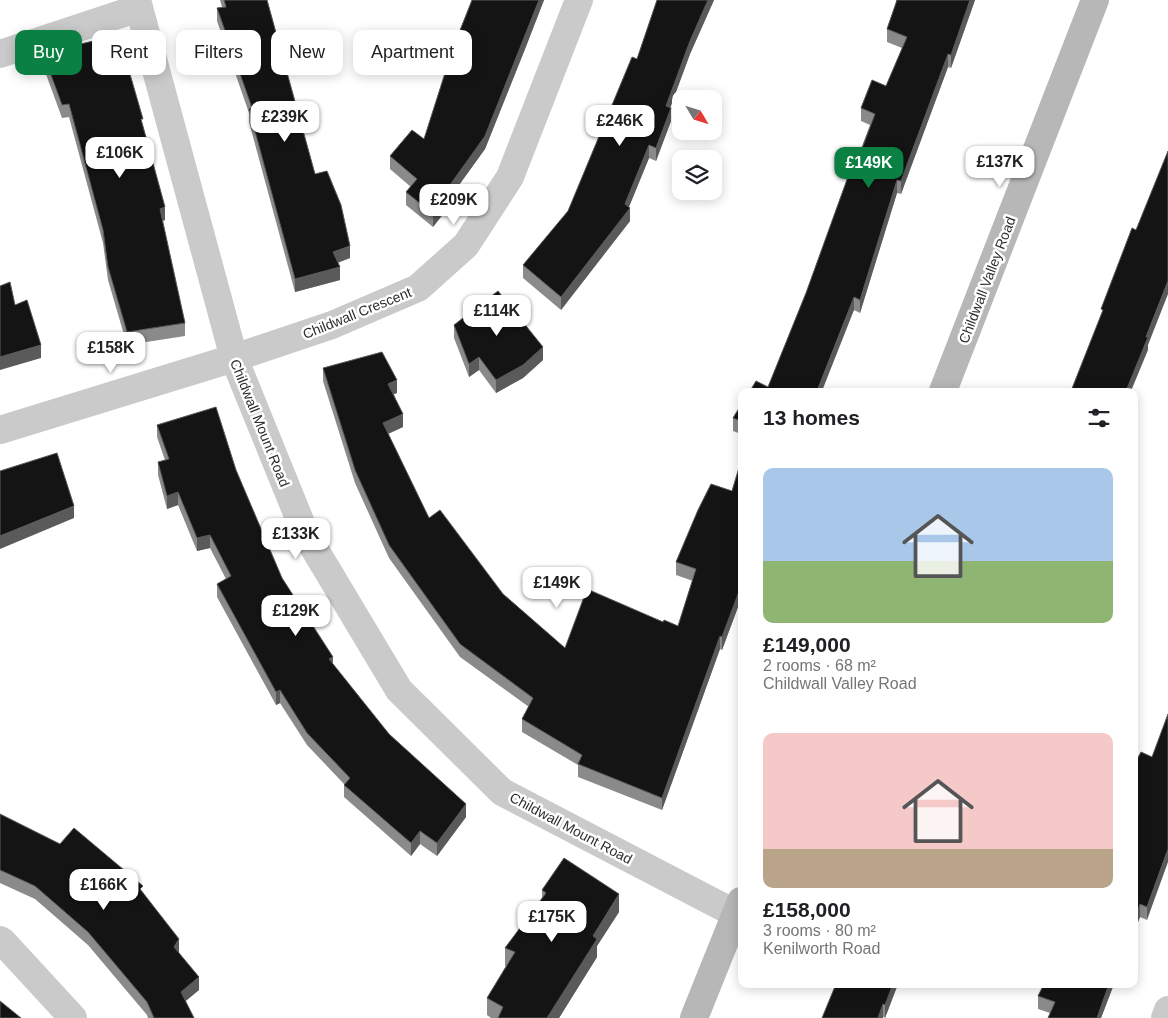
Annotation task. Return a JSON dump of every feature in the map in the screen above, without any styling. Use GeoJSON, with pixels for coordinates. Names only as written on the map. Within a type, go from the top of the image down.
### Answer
{"type":"FeatureCollection","features":[{"type":"Feature","properties":{"kind":"main road","name":"Childwall Valley Road"},"geometry":{"type":"LineString","coordinates":[[944,388],[1095,0]]}},
{"type":"Feature","properties":{"kind":"main road"},"geometry":{"type":"LineString","coordinates":[[694,1018],[738,909]]}},
{"type":"Feature","properties":{"kind":"street","name":"Childwall Crescent"},"geometry":{"type":"LineString","coordinates":[[0,430],[234,358],[332,325],[418,288],[466,245],[510,177],[579,0]]}},
{"type":"Feature","properties":{"kind":"street","name":"Childwall Mount Road"},"geometry":{"type":"LineString","coordinates":[[138,4],[234,358],[305,533],[399,690],[502,792],[738,907]]}},
{"type":"Feature","properties":{"kind":"street"},"geometry":{"type":"LineString","coordinates":[[0,54],[138,4]]}},
{"type":"Feature","properties":{"kind":"street"},"geometry":{"type":"LineString","coordinates":[[0,940],[73,1018]]}},
{"type":"Feature","properties":{"kind":"street"},"geometry":{"type":"LineString","coordinates":[[1165,1018],[1168,1010]]}},
{"type":"Feature","properties":{"kind":"building"},"geometry":{"type":"Polygon","coordinates":[[[224,0],[267,0],[275,30],[271,30],[271,75],[288,75],[315,174],[327,171],[341,205],[350,246],[333,252],[340,267],[295,279],[249,109],[252,108],[240,75],[261,75],[261,30],[225,30],[217,8],[226,7],[224,0]]]}},
{"type":"Feature","properties":{"kind":"building"},"geometry":{"type":"Polygon","coordinates":[[[472,0],[539,0],[485,136],[450,185],[454,187],[433,214],[406,192],[417,179],[390,156],[412,130],[424,139],[444,75],[472,75],[472,30],[460,30],[472,0]]]}},
{"type":"Feature","properties":{"kind":"building"},"geometry":{"type":"Polygon","coordinates":[[[657,0],[708,0],[690,41],[666,106],[671,108],[656,148],[649,145],[625,204],[630,208],[561,297],[523,265],[568,211],[632,57],[637,59],[657,0]]]}},
{"type":"Feature","properties":{"kind":"building"},"geometry":{"type":"Polygon","coordinates":[[[897,0],[970,0],[951,55],[948,54],[901,181],[897,180],[860,300],[854,297],[818,388],[752,388],[756,381],[768,387],[806,293],[849,174],[852,175],[875,114],[861,108],[872,80],[886,86],[907,37],[887,29],[897,0]]]}},
{"type":"Feature","properties":{"kind":"building"},"geometry":{"type":"Polygon","coordinates":[[[92,41],[92,75],[130,75],[165,207],[160,209],[185,323],[127,332],[108,267],[103,230],[69,104],[62,105],[51,75],[82,75],[82,44],[92,41]]]}},
{"type":"Feature","properties":{"kind":"building"},"geometry":{"type":"Polygon","coordinates":[[[1168,151],[1168,281],[1146,337],[1148,337],[1127,388],[1072,388],[1103,310],[1101,309],[1132,228],[1136,230],[1168,151]]]}},
{"type":"Feature","properties":{"kind":"building"},"geometry":{"type":"Polygon","coordinates":[[[10,282],[15,305],[27,300],[41,345],[0,357],[0,286],[10,282]]]}},
{"type":"Feature","properties":{"kind":"building"},"geometry":{"type":"Polygon","coordinates":[[[498,291],[543,347],[523,365],[496,380],[479,357],[469,364],[454,325],[498,291]]]}},
{"type":"Feature","properties":{"kind":"building"},"geometry":{"type":"Polygon","coordinates":[[[382,352],[397,380],[388,384],[403,414],[383,423],[429,518],[440,510],[503,594],[565,648],[587,589],[663,622],[664,620],[678,626],[696,569],[676,562],[711,484],[732,491],[738,471],[738,594],[722,637],[720,636],[662,798],[578,764],[582,755],[522,719],[533,698],[460,644],[389,545],[355,470],[323,368],[382,352]]]}},
{"type":"Feature","properties":{"kind":"building"},"geometry":{"type":"Polygon","coordinates":[[[216,407],[236,470],[282,578],[333,657],[329,659],[389,734],[466,804],[437,843],[420,831],[411,843],[344,785],[350,778],[307,733],[280,690],[276,692],[217,584],[231,576],[210,535],[197,538],[178,492],[167,496],[158,462],[169,459],[157,425],[216,407]]]}},
{"type":"Feature","properties":{"kind":"building"},"geometry":{"type":"Polygon","coordinates":[[[738,410],[738,420],[733,418],[738,410]]]}},
{"type":"Feature","properties":{"kind":"building"},"geometry":{"type":"Polygon","coordinates":[[[57,453],[74,506],[0,536],[0,471],[57,453]]]}},
{"type":"Feature","properties":{"kind":"building"},"geometry":{"type":"Polygon","coordinates":[[[1168,714],[1168,849],[1147,907],[1140,904],[1138,909],[1138,758],[1141,752],[1152,757],[1168,714]]]}},
{"type":"Feature","properties":{"kind":"building"},"geometry":{"type":"Polygon","coordinates":[[[0,814],[60,844],[74,828],[143,886],[140,889],[179,939],[174,947],[199,977],[181,992],[194,1018],[154,1018],[147,1002],[88,932],[35,886],[0,870],[0,814]]]}},
{"type":"Feature","properties":{"kind":"building"},"geometry":{"type":"Polygon","coordinates":[[[564,858],[619,894],[593,936],[597,939],[547,1018],[498,1018],[503,1007],[487,998],[515,952],[505,948],[546,893],[542,890],[564,858]]]}},
{"type":"Feature","properties":{"kind":"building"},"geometry":{"type":"Polygon","coordinates":[[[834,988],[891,988],[878,1018],[822,1018],[834,988]]]}},
{"type":"Feature","properties":{"kind":"building"},"geometry":{"type":"Polygon","coordinates":[[[1042,988],[1108,988],[1097,1018],[1048,1018],[1055,1002],[1038,996],[1042,988]]]}},
{"type":"Feature","properties":{"kind":"building"},"geometry":{"type":"Polygon","coordinates":[[[0,1001],[21,1018],[0,1018],[0,1001]]]}}]}
